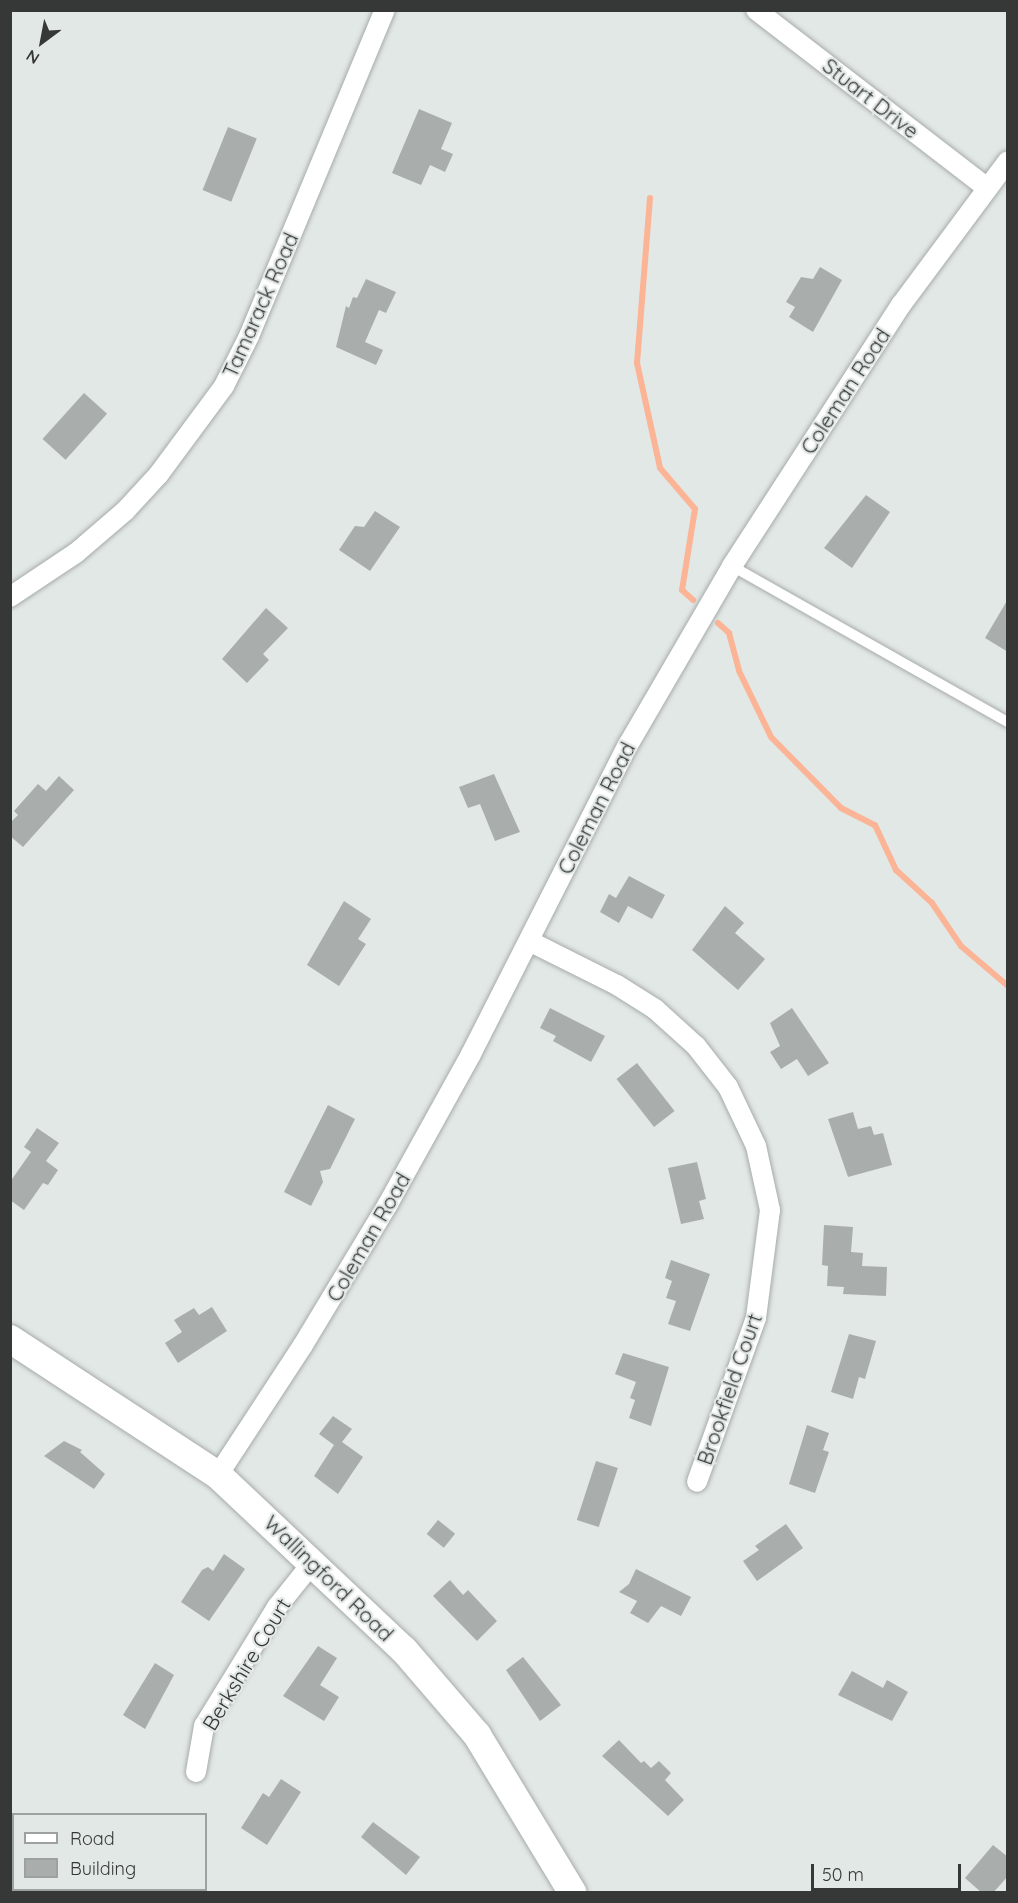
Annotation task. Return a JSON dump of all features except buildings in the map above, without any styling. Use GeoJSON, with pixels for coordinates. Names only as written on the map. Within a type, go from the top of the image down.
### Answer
{"type":"FeatureCollection","features":[{"type":"Feature","properties":{"kind":"street","name":"Tamarack Road"},"geometry":{"type":"LineString","coordinates":[[10,597],[76,553],[125,511],[159,474],[224,386],[249,336],[385,10]]}},
{"type":"Feature","properties":{"kind":"street","name":"Stuart Drive"},"geometry":{"type":"LineString","coordinates":[[756,10],[986,187]]}},
{"type":"Feature","properties":{"kind":"street","name":"Coleman Road"},"geometry":{"type":"LineString","coordinates":[[218,1475],[351,1268],[529,941],[628,745],[732,566],[907,296],[986,187],[1008,161]]}},
{"type":"Feature","properties":{"kind":"street","name":"Brookfield Court"},"geometry":{"type":"LineString","coordinates":[[529,941],[617,985],[655,1010],[696,1046],[728,1087],[756,1146],[770,1210],[756,1318],[697,1482]]}},
{"type":"Feature","properties":{"kind":"street","name":"Wallingford Road"},"geometry":{"type":"LineString","coordinates":[[10,1339],[218,1475],[404,1650],[452,1703],[504,1775],[572,1893]]}},
{"type":"Feature","properties":{"kind":"street","name":"Berkshire Court"},"geometry":{"type":"LineString","coordinates":[[196,1773],[204,1726],[277,1606],[313,1562]]}},
{"type":"Feature","properties":{"kind":"lane"},"geometry":{"type":"LineString","coordinates":[[732,566],[1008,722]]}},
{"type":"Feature","properties":{"kind":"waterway"},"geometry":{"type":"LineString","coordinates":[[650,198],[637,363],[660,468],[695,509],[682,590],[693,600]]}},
{"type":"Feature","properties":{"kind":"waterway"},"geometry":{"type":"LineString","coordinates":[[718,623],[729,633],[739,671],[771,737],[841,808],[875,825],[896,870],[932,903],[961,946],[1008,986]]}}]}
